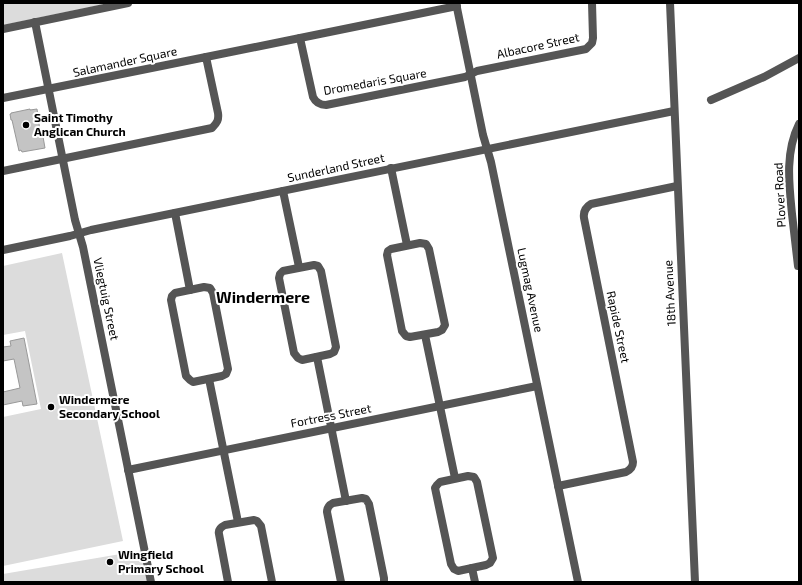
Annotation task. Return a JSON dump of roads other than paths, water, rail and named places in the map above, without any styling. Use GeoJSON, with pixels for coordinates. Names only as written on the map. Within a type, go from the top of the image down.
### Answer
{"type":"FeatureCollection","features":[{"type":"Feature","properties":{"kind":"street"},"geometry":{"type":"LineString","coordinates":[[3,29],[128,3]]}},
{"type":"Feature","properties":{"kind":"street","name":"Albacore Street"},"geometry":{"type":"LineString","coordinates":[[471,74],[477,71],[586,49],[593,41],[592,3]]}},
{"type":"Feature","properties":{"kind":"street","name":"18th Avenue"},"geometry":{"type":"LineString","coordinates":[[670,3],[695,582]]}},
{"type":"Feature","properties":{"kind":"street"},"geometry":{"type":"LineString","coordinates":[[300,38],[456,4]]}},
{"type":"Feature","properties":{"kind":"street","name":"Lugmag Avenue"},"geometry":{"type":"LineString","coordinates":[[456,4],[483,135],[492,162],[578,582]]}},
{"type":"Feature","properties":{"kind":"street","name":"Vliegtuig Street"},"geometry":{"type":"LineString","coordinates":[[34,22],[75,220],[83,247],[151,582]]}},
{"type":"Feature","properties":{"kind":"street","name":"Dromedaris Square"},"geometry":{"type":"LineString","coordinates":[[300,38],[313,97],[322,105],[334,104],[465,77],[471,74]]}},
{"type":"Feature","properties":{"kind":"street","name":"Salamander Square"},"geometry":{"type":"LineString","coordinates":[[3,98],[300,38]]}},
{"type":"Feature","properties":{"kind":"street"},"geometry":{"type":"LineString","coordinates":[[3,171],[212,128],[217,123],[218,113],[206,57]]}},
{"type":"Feature","properties":{"kind":"street"},"geometry":{"type":"LineString","coordinates":[[711,100],[764,77],[799,58]]}},
{"type":"Feature","properties":{"kind":"street","name":"Sunderland Street"},"geometry":{"type":"LineString","coordinates":[[3,250],[79,234],[91,230],[674,111]]}},
{"type":"Feature","properties":{"kind":"street","name":"Plover Road"},"geometry":{"type":"LineString","coordinates":[[798,266],[789,173],[792,142],[799,124]]}},
{"type":"Feature","properties":{"kind":"street"},"geometry":{"type":"LineString","coordinates":[[392,168],[407,245]]}},
{"type":"Feature","properties":{"kind":"street","name":"Rapide Street"},"geometry":{"type":"LineString","coordinates":[[558,486],[626,472],[630,470],[633,462],[584,212],[591,204],[677,186]]}},
{"type":"Feature","properties":{"kind":"street"},"geometry":{"type":"LineString","coordinates":[[283,191],[298,268]]}},
{"type":"Feature","properties":{"kind":"street"},"geometry":{"type":"LineString","coordinates":[[175,213],[190,290]]}},
{"type":"Feature","properties":{"kind":"street"},"geometry":{"type":"LineString","coordinates":[[422,243],[429,247],[444,323],[444,327],[440,331],[410,337],[403,333],[387,257],[388,253],[392,249],[407,245],[422,243]]}},
{"type":"Feature","properties":{"kind":"street"},"geometry":{"type":"LineString","coordinates":[[314,265],[318,266],[321,271],[336,347],[335,351],[332,353],[317,357],[304,360],[298,358],[294,353],[279,278],[283,271],[314,265]]}},
{"type":"Feature","properties":{"kind":"street"},"geometry":{"type":"LineString","coordinates":[[206,287],[213,293],[228,369],[224,376],[193,382],[186,376],[171,300],[175,293],[190,290],[206,287]]}},
{"type":"Feature","properties":{"kind":"street"},"geometry":{"type":"LineString","coordinates":[[425,335],[455,478]]}},
{"type":"Feature","properties":{"kind":"street"},"geometry":{"type":"LineString","coordinates":[[317,357],[346,500]]}},
{"type":"Feature","properties":{"kind":"street"},"geometry":{"type":"LineString","coordinates":[[209,379],[238,522]]}},
{"type":"Feature","properties":{"kind":"street","name":"Fortress Street"},"geometry":{"type":"LineString","coordinates":[[128,470],[537,386]]}},
{"type":"Feature","properties":{"kind":"street"},"geometry":{"type":"LineString","coordinates":[[470,476],[477,480],[493,556],[491,562],[488,564],[458,571],[451,566],[435,490],[436,486],[440,482],[455,478],[470,476]]}},
{"type":"Feature","properties":{"kind":"street"},"geometry":{"type":"LineString","coordinates":[[341,582],[327,510],[328,506],[331,504],[362,498],[366,499],[368,502],[384,582]]}},
{"type":"Feature","properties":{"kind":"street"},"geometry":{"type":"LineString","coordinates":[[228,582],[219,532],[220,528],[238,522],[254,520],[260,524],[272,582]]}},
{"type":"Feature","properties":{"kind":"street"},"geometry":{"type":"LineString","coordinates":[[472,568],[475,582]]}},
{"type":"Feature","properties":{"kind":"place","name":"Saint Timothy Anglican Church"},"geometry":{"type":"Point","coordinates":[26,125]}},
{"type":"Feature","properties":{"kind":"place","name":"Windermere Secondary School"},"geometry":{"type":"Point","coordinates":[51,407]}},
{"type":"Feature","properties":{"kind":"place","name":"Wingfield Primary School"},"geometry":{"type":"Point","coordinates":[110,562]}},
{"type":"Feature","properties":{"kind":"district","name":"Windermere"},"geometry":{"type":"Point","coordinates":[263,297]}}]}
